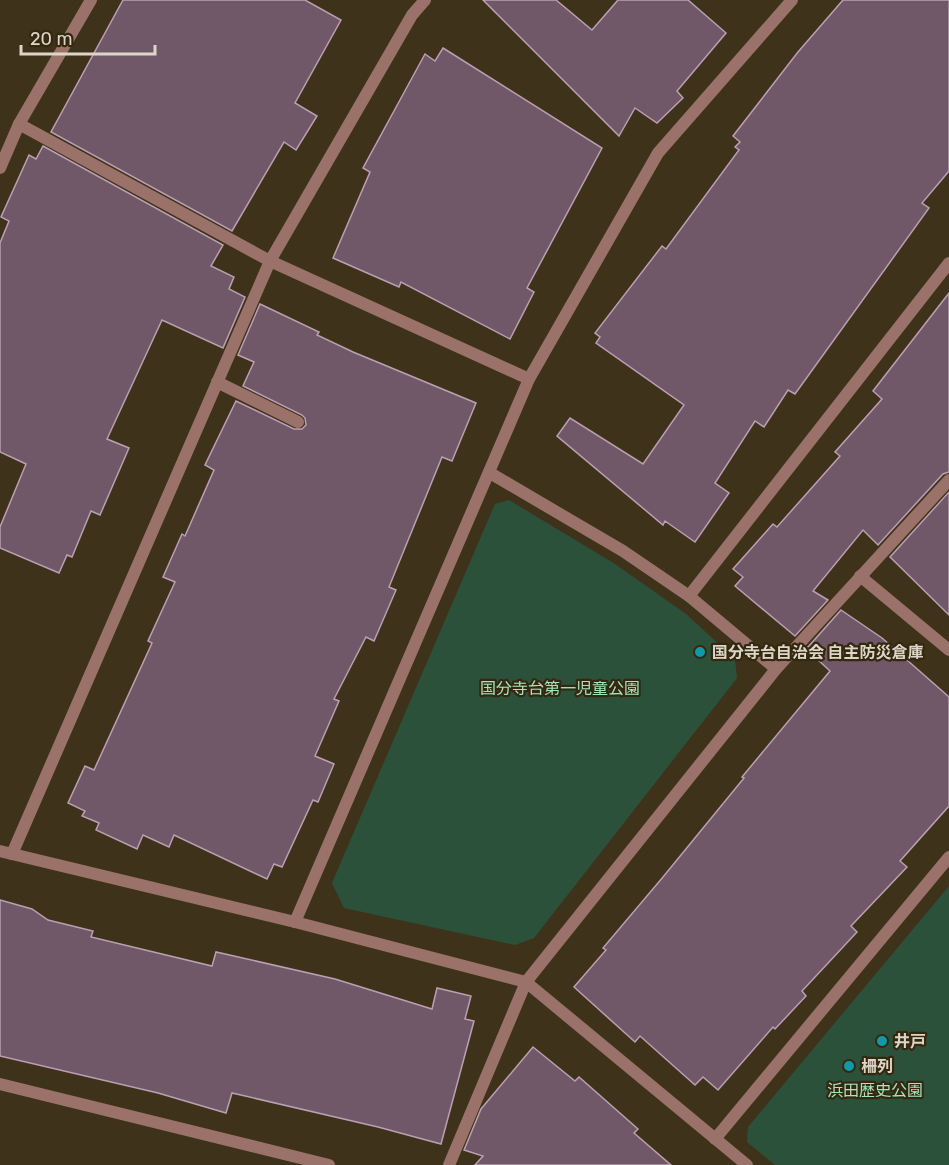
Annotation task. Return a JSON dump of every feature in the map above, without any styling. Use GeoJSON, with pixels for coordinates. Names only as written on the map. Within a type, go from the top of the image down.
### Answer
{"type":"FeatureCollection","features":[{"type":"Feature","properties":{"kind":"street"},"geometry":{"type":"LineString","coordinates":[[0,168],[19,124],[91,0]]}},
{"type":"Feature","properties":{"kind":"street"},"geometry":{"type":"LineString","coordinates":[[425,0],[412,15],[270,261],[6,853],[295,922],[526,981],[747,1165]]}},
{"type":"Feature","properties":{"kind":"street"},"geometry":{"type":"LineString","coordinates":[[295,922],[529,379],[658,153],[792,0]]}},
{"type":"Feature","properties":{"kind":"street"},"geometry":{"type":"LineString","coordinates":[[19,124],[270,261],[529,379]]}},
{"type":"Feature","properties":{"kind":"street"},"geometry":{"type":"LineString","coordinates":[[689,596],[949,263]]}},
{"type":"Feature","properties":{"kind":"street"},"geometry":{"type":"LineString","coordinates":[[217,382],[298,422]]}},
{"type":"Feature","properties":{"kind":"street"},"geometry":{"type":"LineString","coordinates":[[490,473],[623,551],[689,596],[776,669]]}},
{"type":"Feature","properties":{"kind":"street"},"geometry":{"type":"LineString","coordinates":[[449,1165],[526,981],[776,669],[949,480]]}},
{"type":"Feature","properties":{"kind":"street"},"geometry":{"type":"LineString","coordinates":[[860,576],[949,650]]}},
{"type":"Feature","properties":{"kind":"street"},"geometry":{"type":"LineString","coordinates":[[716,1139],[949,857]]}},
{"type":"Feature","properties":{"kind":"street"},"geometry":{"type":"LineString","coordinates":[[0,1084],[329,1165]]}},
{"type":"Feature","properties":{"kind":"green space","name":"国分寺台第一児童公園"},"geometry":{"type":"Polygon","coordinates":[[[509,500],[615,564],[686,614],[735,659],[737,678],[534,938],[515,945],[344,908],[332,883],[495,504],[509,500]]]}},
{"type":"Feature","properties":{"kind":"green space","name":"浜田歴史公園"},"geometry":{"type":"Polygon","coordinates":[[[949,886],[949,1165],[775,1165],[747,1142],[748,1127],[949,886]]]}},
{"type":"Feature","properties":{"kind":"building"},"geometry":{"type":"Polygon","coordinates":[[[123,0],[305,0],[341,20],[295,103],[317,116],[296,150],[284,142],[232,231],[51,132],[123,0]]]}},
{"type":"Feature","properties":{"kind":"building"},"geometry":{"type":"Polygon","coordinates":[[[483,0],[556,0],[592,30],[618,0],[688,0],[726,33],[677,91],[683,98],[657,123],[635,108],[619,136],[483,0]]]}},
{"type":"Feature","properties":{"kind":"building"},"geometry":{"type":"Polygon","coordinates":[[[843,0],[949,0],[949,171],[922,203],[929,208],[795,394],[788,390],[764,427],[755,421],[715,483],[729,493],[695,542],[665,521],[663,525],[557,436],[570,418],[643,464],[684,405],[596,343],[600,337],[595,333],[662,246],[666,249],[739,150],[735,147],[740,142],[733,136],[798,52],[843,0]]]}},
{"type":"Feature","properties":{"kind":"building"},"geometry":{"type":"Polygon","coordinates":[[[443,48],[602,148],[527,288],[534,292],[510,339],[401,282],[399,287],[333,258],[370,172],[363,168],[425,54],[435,61],[443,48]]]}},
{"type":"Feature","properties":{"kind":"building"},"geometry":{"type":"Polygon","coordinates":[[[43,146],[223,245],[211,266],[234,277],[229,289],[245,297],[223,348],[162,320],[107,439],[129,448],[100,515],[91,511],[72,557],[67,555],[59,573],[0,548],[0,527],[26,464],[0,452],[0,243],[9,221],[1,217],[29,155],[36,159],[43,146]]]}},
{"type":"Feature","properties":{"kind":"building"},"geometry":{"type":"Polygon","coordinates":[[[949,293],[949,472],[943,474],[878,545],[863,530],[813,591],[828,600],[795,636],[735,586],[743,577],[733,569],[773,524],[777,527],[840,456],[835,452],[882,399],[873,391],[949,293]]]}},
{"type":"Feature","properties":{"kind":"building"},"geometry":{"type":"Polygon","coordinates":[[[260,304],[319,332],[317,335],[353,352],[476,403],[452,461],[442,457],[389,587],[396,590],[374,641],[366,637],[334,699],[339,701],[315,756],[334,764],[318,802],[313,800],[282,867],[274,864],[267,879],[174,835],[169,847],[143,835],[137,849],[96,830],[99,823],[82,816],[85,811],[68,803],[85,766],[94,770],[152,643],[148,641],[175,582],[163,577],[182,534],[185,536],[214,470],[205,465],[236,401],[294,429],[302,429],[306,425],[302,415],[243,386],[254,362],[238,355],[260,304]]]}},
{"type":"Feature","properties":{"kind":"building"},"geometry":{"type":"Polygon","coordinates":[[[949,492],[949,615],[890,557],[949,492]]]}},
{"type":"Feature","properties":{"kind":"building"},"geometry":{"type":"Polygon","coordinates":[[[841,610],[882,638],[949,697],[949,806],[900,861],[907,867],[851,926],[857,932],[802,991],[806,996],[775,1029],[773,1027],[718,1090],[703,1077],[695,1085],[640,1036],[635,1042],[574,987],[606,950],[603,948],[830,671],[808,647],[841,610]]]}},
{"type":"Feature","properties":{"kind":"building"},"geometry":{"type":"Polygon","coordinates":[[[0,900],[32,909],[48,920],[93,931],[91,937],[212,966],[216,952],[335,979],[432,1009],[437,988],[471,996],[465,1019],[474,1021],[441,1144],[232,1093],[226,1113],[158,1093],[0,1056],[0,900]]]}},
{"type":"Feature","properties":{"kind":"building"},"geometry":{"type":"Polygon","coordinates":[[[533,1047],[575,1081],[579,1077],[638,1129],[634,1133],[671,1165],[475,1165],[483,1156],[464,1150],[481,1109],[533,1047]]]}},
{"type":"Feature","properties":{"kind":"place","name":"国分寺台自治会 自主防災倉庫"},"geometry":{"type":"Point","coordinates":[700,652]}},
{"type":"Feature","properties":{"kind":"place","name":"井戸"},"geometry":{"type":"Point","coordinates":[882,1041]}},
{"type":"Feature","properties":{"kind":"place","name":"柵列"},"geometry":{"type":"Point","coordinates":[849,1066]}}]}
